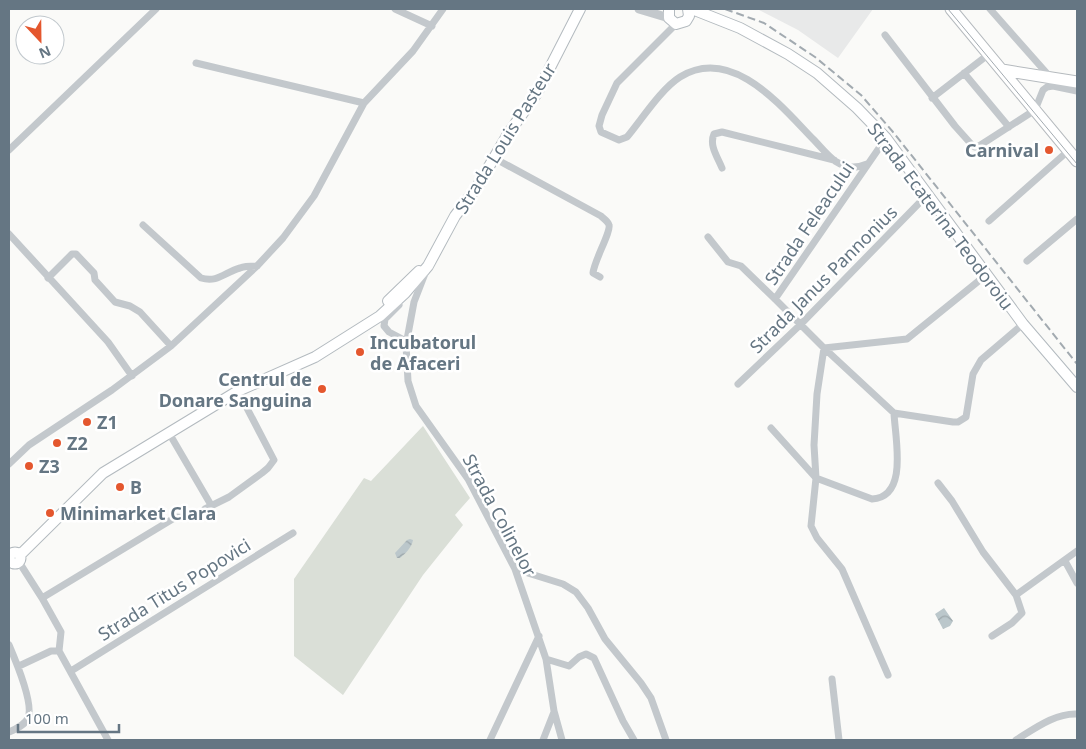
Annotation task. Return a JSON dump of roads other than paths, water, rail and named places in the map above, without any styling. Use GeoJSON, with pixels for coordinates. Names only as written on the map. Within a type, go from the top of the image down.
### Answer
{"type":"FeatureCollection","features":[{"type":"Feature","properties":{"kind":"main road","name":"Strada Louis Pasteur"},"geometry":{"type":"LineString","coordinates":[[13,560],[103,473],[238,391],[315,357],[380,316],[406,295],[428,266],[455,216],[477,187],[508,134],[537,93],[580,9]]}},
{"type":"Feature","properties":{"kind":"main road"},"geometry":{"type":"LineString","coordinates":[[951,9],[1077,161]]}},
{"type":"Feature","properties":{"kind":"main road"},"geometry":{"type":"LineString","coordinates":[[671,15],[683,23],[689,12]]}},
{"type":"Feature","properties":{"kind":"main road","name":"Strada Ecaterina Teodoroiu"},"geometry":{"type":"LineString","coordinates":[[689,12],[740,28],[767,42],[817,73],[835,87],[886,138],[1023,324],[1077,387]]}},
{"type":"Feature","properties":{"kind":"main road"},"geometry":{"type":"LineString","coordinates":[[1002,70],[1077,82]]}},
{"type":"Feature","properties":{"kind":"main road","name":"Strada Louis Pasteur"},"geometry":{"type":"LineString","coordinates":[[375,318],[380,309],[413,276],[428,266]]}},
{"type":"Feature","properties":{"kind":"street"},"geometry":{"type":"LineString","coordinates":[[9,150],[156,9]]}},
{"type":"Feature","properties":{"kind":"street"},"geometry":{"type":"LineString","coordinates":[[396,9],[432,26]]}},
{"type":"Feature","properties":{"kind":"street"},"geometry":{"type":"LineString","coordinates":[[9,464],[29,445],[132,376],[171,346],[257,266],[283,238],[314,196],[364,102],[413,51],[443,9]]}},
{"type":"Feature","properties":{"kind":"street"},"geometry":{"type":"LineString","coordinates":[[639,9],[671,15]]}},
{"type":"Feature","properties":{"kind":"street"},"geometry":{"type":"LineString","coordinates":[[990,9],[1059,87]]}},
{"type":"Feature","properties":{"kind":"street","name":"Strada Feleacului"},"geometry":{"type":"LineString","coordinates":[[671,15],[618,83],[598,126],[601,132],[619,140],[628,137],[663,93],[679,78],[694,70],[717,68],[733,72],[754,83],[772,96],[834,160]]}},
{"type":"Feature","properties":{"kind":"street"},"geometry":{"type":"LineString","coordinates":[[885,35],[932,98],[966,139],[976,147],[1035,110],[1043,90],[1052,86],[1077,90]]}},
{"type":"Feature","properties":{"kind":"street"},"geometry":{"type":"LineString","coordinates":[[932,98],[988,54]]}},
{"type":"Feature","properties":{"kind":"street"},"geometry":{"type":"LineString","coordinates":[[196,63],[364,102]]}},
{"type":"Feature","properties":{"kind":"street"},"geometry":{"type":"LineString","coordinates":[[964,73],[1009,127]]}},
{"type":"Feature","properties":{"kind":"street","name":"Strada Feleacului"},"geometry":{"type":"LineString","coordinates":[[722,168],[713,148],[712,139],[714,134],[722,132],[834,160],[854,168],[867,164]]}},
{"type":"Feature","properties":{"kind":"street","name":"Strada Feleacului"},"geometry":{"type":"LineString","coordinates":[[775,298],[886,138]]}},
{"type":"Feature","properties":{"kind":"street"},"geometry":{"type":"LineString","coordinates":[[989,221],[1068,151]]}},
{"type":"Feature","properties":{"kind":"street"},"geometry":{"type":"LineString","coordinates":[[494,158],[601,216],[609,223],[610,230],[594,264],[593,273],[600,277]]}},
{"type":"Feature","properties":{"kind":"street","name":"Strada Janus Pannonius"},"geometry":{"type":"LineString","coordinates":[[738,384],[928,194]]}},
{"type":"Feature","properties":{"kind":"street"},"geometry":{"type":"LineString","coordinates":[[1027,261],[1077,219]]}},
{"type":"Feature","properties":{"kind":"street"},"geometry":{"type":"LineString","coordinates":[[143,225],[201,278],[209,280],[219,278],[238,268],[257,266]]}},
{"type":"Feature","properties":{"kind":"street"},"geometry":{"type":"LineString","coordinates":[[9,234],[108,342],[132,376]]}},
{"type":"Feature","properties":{"kind":"street"},"geometry":{"type":"LineString","coordinates":[[708,237],[728,262],[741,266],[824,348],[894,413],[953,422],[958,422],[966,417],[973,374],[981,360],[1023,324]]}},
{"type":"Feature","properties":{"kind":"street"},"geometry":{"type":"LineString","coordinates":[[48,278],[72,254],[76,254],[94,273],[94,280],[115,302],[130,306],[140,312],[171,346]]}},
{"type":"Feature","properties":{"kind":"street","name":"Strada Colinelor"},"geometry":{"type":"LineString","coordinates":[[428,266],[414,302],[406,341],[408,381],[416,406],[468,479],[515,569],[546,660],[554,711],[562,740]]}},
{"type":"Feature","properties":{"kind":"street"},"geometry":{"type":"LineString","coordinates":[[824,348],[907,339],[986,274]]}},
{"type":"Feature","properties":{"kind":"street"},"geometry":{"type":"LineString","coordinates":[[406,341],[389,332],[384,326],[385,319],[406,295],[414,302]]}},
{"type":"Feature","properties":{"kind":"street"},"geometry":{"type":"LineString","coordinates":[[824,348],[815,419],[816,478],[811,526],[817,538],[842,568],[888,675]]}},
{"type":"Feature","properties":{"kind":"street"},"geometry":{"type":"LineString","coordinates":[[42,598],[176,517],[194,518],[200,515],[205,509],[229,497],[268,468],[274,460],[238,391]]}},
{"type":"Feature","properties":{"kind":"street"},"geometry":{"type":"LineString","coordinates":[[771,428],[816,478],[872,499],[879,499],[892,490],[898,472],[894,413]]}},
{"type":"Feature","properties":{"kind":"street"},"geometry":{"type":"LineString","coordinates":[[169,433],[211,505]]}},
{"type":"Feature","properties":{"kind":"street"},"geometry":{"type":"LineString","coordinates":[[938,483],[952,501],[983,552],[1016,596],[1022,613],[1012,623],[992,636]]}},
{"type":"Feature","properties":{"kind":"street","name":"Strada Titus Popovici"},"geometry":{"type":"LineString","coordinates":[[70,670],[293,533]]}},
{"type":"Feature","properties":{"kind":"street"},"geometry":{"type":"LineString","coordinates":[[1016,596],[1077,552]]}},
{"type":"Feature","properties":{"kind":"street"},"geometry":{"type":"LineString","coordinates":[[13,560],[42,598],[61,632],[58,651],[108,740]]}},
{"type":"Feature","properties":{"kind":"street"},"geometry":{"type":"LineString","coordinates":[[1065,562],[1077,583]]}},
{"type":"Feature","properties":{"kind":"street"},"geometry":{"type":"LineString","coordinates":[[515,569],[563,584],[576,592],[588,608],[605,639],[651,698],[666,740]]}},
{"type":"Feature","properties":{"kind":"street"},"geometry":{"type":"LineString","coordinates":[[490,740],[539,636]]}},
{"type":"Feature","properties":{"kind":"street"},"geometry":{"type":"LineString","coordinates":[[9,645],[12,659],[18,666],[29,709],[29,717],[25,722],[9,732]]}},
{"type":"Feature","properties":{"kind":"street"},"geometry":{"type":"LineString","coordinates":[[18,666],[51,651],[58,651]]}},
{"type":"Feature","properties":{"kind":"street"},"geometry":{"type":"LineString","coordinates":[[546,660],[569,666],[586,654],[594,658],[623,721],[634,740]]}},
{"type":"Feature","properties":{"kind":"street"},"geometry":{"type":"LineString","coordinates":[[832,679],[838,740]]}},
{"type":"Feature","properties":{"kind":"street","name":"Strada Colinelor"},"geometry":{"type":"LineString","coordinates":[[543,740],[554,711]]}},
{"type":"Feature","properties":{"kind":"street"},"geometry":{"type":"LineString","coordinates":[[1016,740],[1055,718],[1077,714]]}},
{"type":"Feature","properties":{"kind":"water"},"geometry":{"type":"Polygon","coordinates":[[[410,539],[413,540],[410,548],[400,558],[397,558],[395,553],[410,539]]]}},
{"type":"Feature","properties":{"kind":"water"},"geometry":{"type":"Polygon","coordinates":[[[944,608],[953,621],[950,626],[943,629],[935,614],[944,608]]]}},
{"type":"Feature","properties":{"kind":"tram line"},"geometry":{"type":"LineString","coordinates":[[948,9],[1077,164]]}},
{"type":"Feature","properties":{"kind":"railway"},"geometry":{"type":"LineString","coordinates":[[725,9],[764,23],[815,57],[861,95],[893,132],[1077,364]]}},
{"type":"Feature","properties":{"kind":"place","name":"Carnival"},"geometry":{"type":"Point","coordinates":[1049,150]}},
{"type":"Feature","properties":{"kind":"place","name":"Incubatorul de Afaceri"},"geometry":{"type":"Point","coordinates":[360,352]}},
{"type":"Feature","properties":{"kind":"place","name":"Centrul de Donare Sanguina"},"geometry":{"type":"Point","coordinates":[322,389]}},
{"type":"Feature","properties":{"kind":"place","name":"Z1"},"geometry":{"type":"Point","coordinates":[87,422]}},
{"type":"Feature","properties":{"kind":"place","name":"Z2"},"geometry":{"type":"Point","coordinates":[57,443]}},
{"type":"Feature","properties":{"kind":"place","name":"Z3"},"geometry":{"type":"Point","coordinates":[29,466]}},
{"type":"Feature","properties":{"kind":"place","name":"B"},"geometry":{"type":"Point","coordinates":[120,487]}},
{"type":"Feature","properties":{"kind":"place","name":"Minimarket Clara"},"geometry":{"type":"Point","coordinates":[50,513]}}]}
